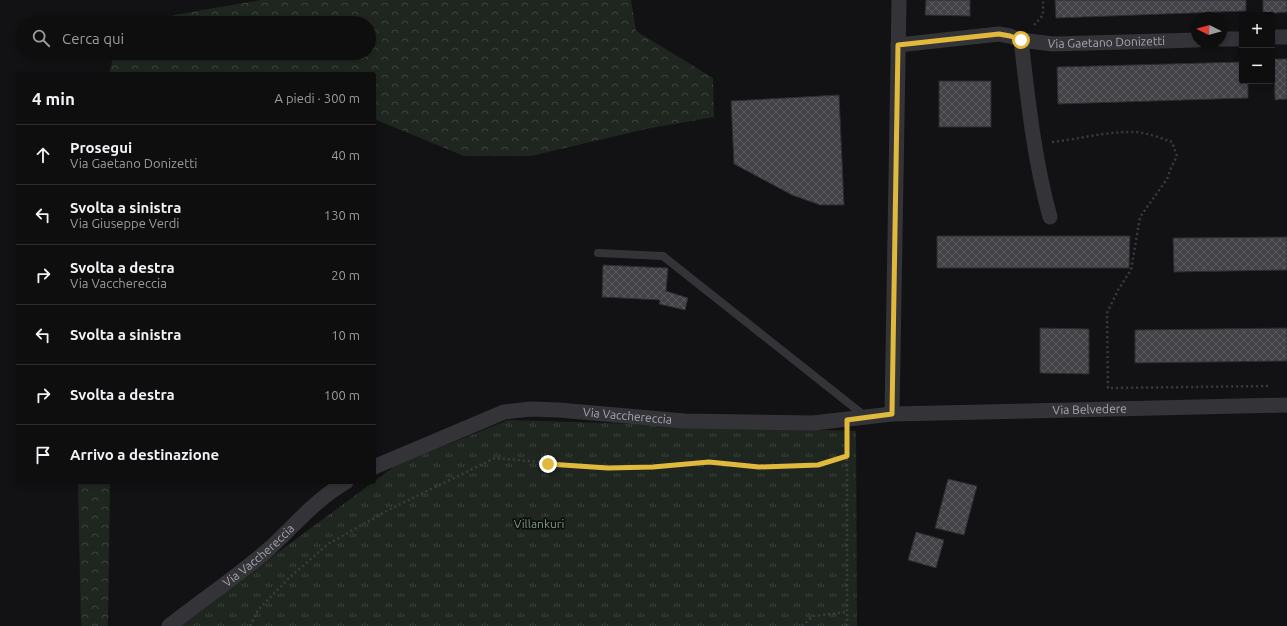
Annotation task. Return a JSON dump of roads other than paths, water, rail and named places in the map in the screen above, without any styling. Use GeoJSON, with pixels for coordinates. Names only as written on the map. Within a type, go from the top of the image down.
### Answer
{"type":"FeatureCollection","features":[{"type":"Feature","properties":{"kind":"street"},"geometry":{"type":"LineString","coordinates":[[892,414],[899,0]]}},
{"type":"Feature","properties":{"kind":"street","name":"Via Gaetano Donizetti"},"geometry":{"type":"LineString","coordinates":[[898,45],[999,34],[1032,43],[1054,44],[1191,40]]}},
{"type":"Feature","properties":{"kind":"street"},"geometry":{"type":"LineString","coordinates":[[1275,37],[1287,37]]}},
{"type":"Feature","properties":{"kind":"street"},"geometry":{"type":"LineString","coordinates":[[1227,39],[1239,38]]}},
{"type":"Feature","properties":{"kind":"street"},"geometry":{"type":"LineString","coordinates":[[1021,40],[1032,131],[1042,191],[1050,217]]}},
{"type":"Feature","properties":{"kind":"street","name":"Via Belvedere"},"geometry":{"type":"LineString","coordinates":[[892,414],[1287,406]]}},
{"type":"Feature","properties":{"kind":"street","name":"Via Vacchereccia"},"geometry":{"type":"LineString","coordinates":[[376,466],[497,414],[531,409],[684,421],[812,423],[892,414]]}},
{"type":"Feature","properties":{"kind":"street","name":"Via Vacchereccia"},"geometry":{"type":"LineString","coordinates":[[169,626],[270,548],[311,507],[343,484]]}},
{"type":"Feature","properties":{"kind":"lane"},"geometry":{"type":"LineString","coordinates":[[598,253],[663,256],[866,417]]}},
{"type":"Feature","properties":{"kind":"park label","name":"Villankuri"},"geometry":{"type":"Point","coordinates":[539,524]}}]}
